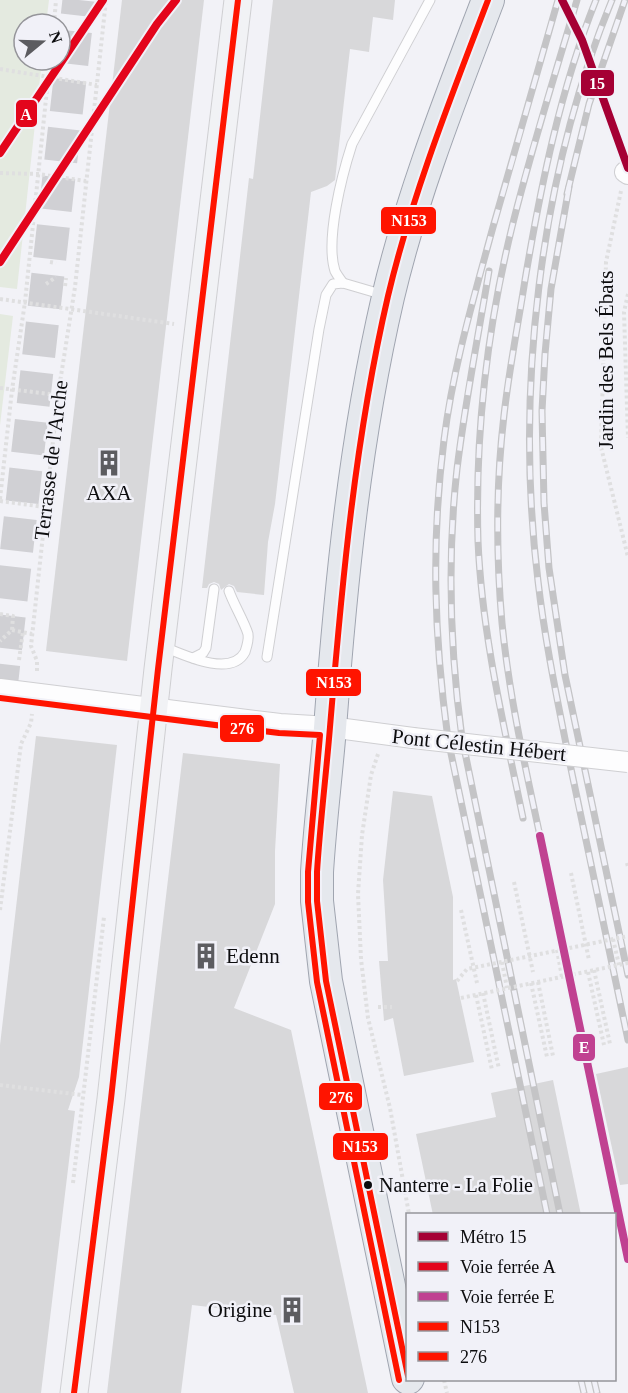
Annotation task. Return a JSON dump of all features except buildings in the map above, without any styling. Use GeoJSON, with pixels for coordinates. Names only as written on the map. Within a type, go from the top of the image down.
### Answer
{"type":"FeatureCollection","features":[{"type":"Feature","properties":{"kind":"main road"},"geometry":{"type":"LineString","coordinates":[[74,1393],[111,1099],[161,646],[238,0]]}},
{"type":"Feature","properties":{"kind":"main road"},"geometry":{"type":"LineString","coordinates":[[406,1369],[326,981],[317,902],[317,872],[339,610],[353,485],[388,296],[428,162],[488,0]]}},
{"type":"Feature","properties":{"kind":"street","name":"Pont Célestin Hébert"},"geometry":{"type":"LineString","coordinates":[[0,688],[280,724],[330,727],[628,762]]}},
{"type":"Feature","properties":{"kind":"lane"},"geometry":{"type":"LineString","coordinates":[[343,282],[336,273],[333,239],[334,218],[346,162],[352,144],[430,0]]}},
{"type":"Feature","properties":{"kind":"lane"},"geometry":{"type":"LineString","coordinates":[[267,657],[326,295],[333,284],[343,282],[388,296]]}},
{"type":"Feature","properties":{"kind":"lane"},"geometry":{"type":"LineString","coordinates":[[193,658],[203,653],[206,648],[214,589]]}},
{"type":"Feature","properties":{"kind":"lane"},"geometry":{"type":"LineString","coordinates":[[161,646],[193,658],[225,665],[236,662],[247,646],[248,636],[229,591]]}},
{"type":"Feature","properties":{"kind":"path"},"geometry":{"type":"LineString","coordinates":[[0,173],[38,174],[86,181],[106,0]]}},
{"type":"Feature","properties":{"kind":"path"},"geometry":{"type":"LineString","coordinates":[[0,69],[97,85]]}},
{"type":"Feature","properties":{"kind":"path"},"geometry":{"type":"LineString","coordinates":[[45,507],[0,500],[12,390],[25,302],[49,72]]}},
{"type":"Feature","properties":{"kind":"path","name":"Jardin des Bels Ébats"},"geometry":{"type":"LineString","coordinates":[[626,173],[606,262],[602,447],[628,557]]}},
{"type":"Feature","properties":{"kind":"path","name":"Terrasse de l'Arche"},"geometry":{"type":"LineString","coordinates":[[37,671],[37,661],[31,646],[32,633],[58,395],[75,287],[86,181]]}},
{"type":"Feature","properties":{"kind":"path"},"geometry":{"type":"LineString","coordinates":[[50,262],[56,263]]}},
{"type":"Feature","properties":{"kind":"path"},"geometry":{"type":"LineString","coordinates":[[46,284],[56,277]]}},
{"type":"Feature","properties":{"kind":"path"},"geometry":{"type":"LineString","coordinates":[[65,286],[66,278]]}},
{"type":"Feature","properties":{"kind":"path","name":"Jardin des Bels Ébats"},"geometry":{"type":"LineString","coordinates":[[628,294],[624,312],[628,438]]}},
{"type":"Feature","properties":{"kind":"path"},"geometry":{"type":"LineString","coordinates":[[0,299],[164,323]]}},
{"type":"Feature","properties":{"kind":"path"},"geometry":{"type":"LineString","coordinates":[[0,388],[58,395]]}},
{"type":"Feature","properties":{"kind":"path"},"geometry":{"type":"LineString","coordinates":[[0,614],[13,616],[12,630],[0,641]]}},
{"type":"Feature","properties":{"kind":"path"},"geometry":{"type":"LineString","coordinates":[[12,630],[32,633]]}},
{"type":"Feature","properties":{"kind":"path"},"geometry":{"type":"LineString","coordinates":[[20,660],[23,632]]}},
{"type":"Feature","properties":{"kind":"path"},"geometry":{"type":"LineString","coordinates":[[0,910],[21,744],[31,723],[32,714]]}},
{"type":"Feature","properties":{"kind":"path"},"geometry":{"type":"LineString","coordinates":[[379,734],[378,760],[371,775],[362,835],[358,894],[361,959],[368,1018],[390,1108],[409,1213]]}},
{"type":"Feature","properties":{"kind":"path"},"geometry":{"type":"LineString","coordinates":[[572,873],[589,960]]}},
{"type":"Feature","properties":{"kind":"path"},"geometry":{"type":"LineString","coordinates":[[514,882],[533,972]]}},
{"type":"Feature","properties":{"kind":"path"},"geometry":{"type":"LineString","coordinates":[[461,910],[477,983]]}},
{"type":"Feature","properties":{"kind":"path"},"geometry":{"type":"LineString","coordinates":[[457,981],[467,969],[628,936]]}},
{"type":"Feature","properties":{"kind":"path"},"geometry":{"type":"LineString","coordinates":[[613,939],[619,965]]}},
{"type":"Feature","properties":{"kind":"path"},"geometry":{"type":"LineString","coordinates":[[557,950],[562,977]]}},
{"type":"Feature","properties":{"kind":"path"},"geometry":{"type":"LineString","coordinates":[[502,962],[507,988]]}},
{"type":"Feature","properties":{"kind":"path"},"geometry":{"type":"LineString","coordinates":[[460,998],[628,963]]}},
{"type":"Feature","properties":{"kind":"path"},"geometry":{"type":"LineString","coordinates":[[594,970],[610,1044]]}},
{"type":"Feature","properties":{"kind":"path"},"geometry":{"type":"LineString","coordinates":[[588,972],[604,1045]]}},
{"type":"Feature","properties":{"kind":"path"},"geometry":{"type":"LineString","coordinates":[[538,982],[553,1056]]}},
{"type":"Feature","properties":{"kind":"path"},"geometry":{"type":"LineString","coordinates":[[531,983],[547,1057]]}},
{"type":"Feature","properties":{"kind":"path"},"geometry":{"type":"LineString","coordinates":[[483,993],[499,1069]]}},
{"type":"Feature","properties":{"kind":"path"},"geometry":{"type":"LineString","coordinates":[[476,995],[492,1070]]}},
{"type":"Feature","properties":{"kind":"path"},"geometry":{"type":"LineString","coordinates":[[378,1007],[392,1007]]}},
{"type":"Feature","properties":{"kind":"path"},"geometry":{"type":"LineString","coordinates":[[0,1085],[82,1095]]}},
{"type":"Feature","properties":{"kind":"shaded area"},"geometry":{"type":"Polygon","coordinates":[[[0,0],[49,0],[48,12],[12,12],[12,72],[41,72],[17,289],[0,287],[0,0]]]}},
{"type":"Feature","properties":{"kind":"shaded area"},"geometry":{"type":"Polygon","coordinates":[[[0,314],[13,316],[0,425],[0,314]]]}},
{"type":"Feature","properties":{"kind":"tunnel"},"geometry":{"type":"LineString","coordinates":[[0,697],[79,0]]}},
{"type":"Feature","properties":{"kind":"railway"},"geometry":{"type":"LineString","coordinates":[[547,1213],[448,739],[437,626],[436,552],[444,440],[458,359],[558,0]]}},
{"type":"Feature","properties":{"kind":"railway"},"geometry":{"type":"LineString","coordinates":[[523,818],[495,680],[480,576],[478,502],[481,422],[489,343],[503,265],[527,170],[577,0]]}},
{"type":"Feature","properties":{"kind":"railway"},"geometry":{"type":"LineString","coordinates":[[540,836],[513,704],[502,623],[498,545],[499,466],[511,364],[545,173],[572,68],[596,0]]}},
{"type":"Feature","properties":{"kind":"railway"},"geometry":{"type":"LineString","coordinates":[[612,0],[587,68],[566,139],[550,212],[539,286],[532,361],[530,435],[532,509],[544,627],[570,764],[628,1040]]}},
{"type":"Feature","properties":{"kind":"railway"},"geometry":{"type":"LineString","coordinates":[[567,194],[589,104],[625,0]]}},
{"type":"Feature","properties":{"kind":"railway"},"geometry":{"type":"LineString","coordinates":[[569,187],[551,289],[545,354],[542,411],[544,503],[549,568],[565,675],[628,975]]}},
{"type":"Feature","properties":{"kind":"railway"},"geometry":{"type":"LineString","coordinates":[[489,271],[464,420],[454,503],[451,604],[455,671],[462,738],[560,1213]]}},
{"type":"Feature","properties":{"kind":"railway"},"geometry":{"type":"LineString","coordinates":[[581,1381],[584,1393]]}},
{"type":"Feature","properties":{"kind":"railway"},"geometry":{"type":"LineString","coordinates":[[594,1381],[597,1393]]}},
{"type":"Feature","properties":{"kind":"metro line","name":"15"},"geometry":{"type":"LineString","coordinates":[[562,0],[582,40],[628,168]]}},
{"type":"Feature","properties":{"kind":"rail line","name":"A"},"geometry":{"type":"LineString","coordinates":[[0,153],[103,0]]}},
{"type":"Feature","properties":{"kind":"rail line","name":"A"},"geometry":{"type":"LineString","coordinates":[[0,262],[157,24],[176,0]]}},
{"type":"Feature","properties":{"kind":"rail line","name":"E"},"geometry":{"type":"LineString","coordinates":[[540,836],[628,1259]]}},
{"type":"Feature","properties":{"kind":"transit line","name":"N153"},"geometry":{"type":"LineString","coordinates":[[74,1393],[111,1099],[158,669],[238,0]]}},
{"type":"Feature","properties":{"kind":"transit line","name":"N153"},"geometry":{"type":"LineString","coordinates":[[406,1366],[326,981],[317,901],[317,872],[351,511],[377,349],[388,296],[409,221],[433,146],[488,0]]}},
{"type":"Feature","properties":{"kind":"transit line","name":"276"},"geometry":{"type":"LineString","coordinates":[[0,698],[279,733],[320,735],[308,872],[308,902],[317,982],[399,1380]]}},
{"type":"Feature","properties":{"kind":"place","name":"AXA"},"geometry":{"type":"Point","coordinates":[109,463]}},
{"type":"Feature","properties":{"kind":"place","name":"Edenn"},"geometry":{"type":"Point","coordinates":[206,956]}},
{"type":"Feature","properties":{"kind":"place","name":"Nanterre - La Folie"},"geometry":{"type":"Point","coordinates":[368,1185]}},
{"type":"Feature","properties":{"kind":"place","name":"Origine"},"geometry":{"type":"Point","coordinates":[292,1310]}}]}
